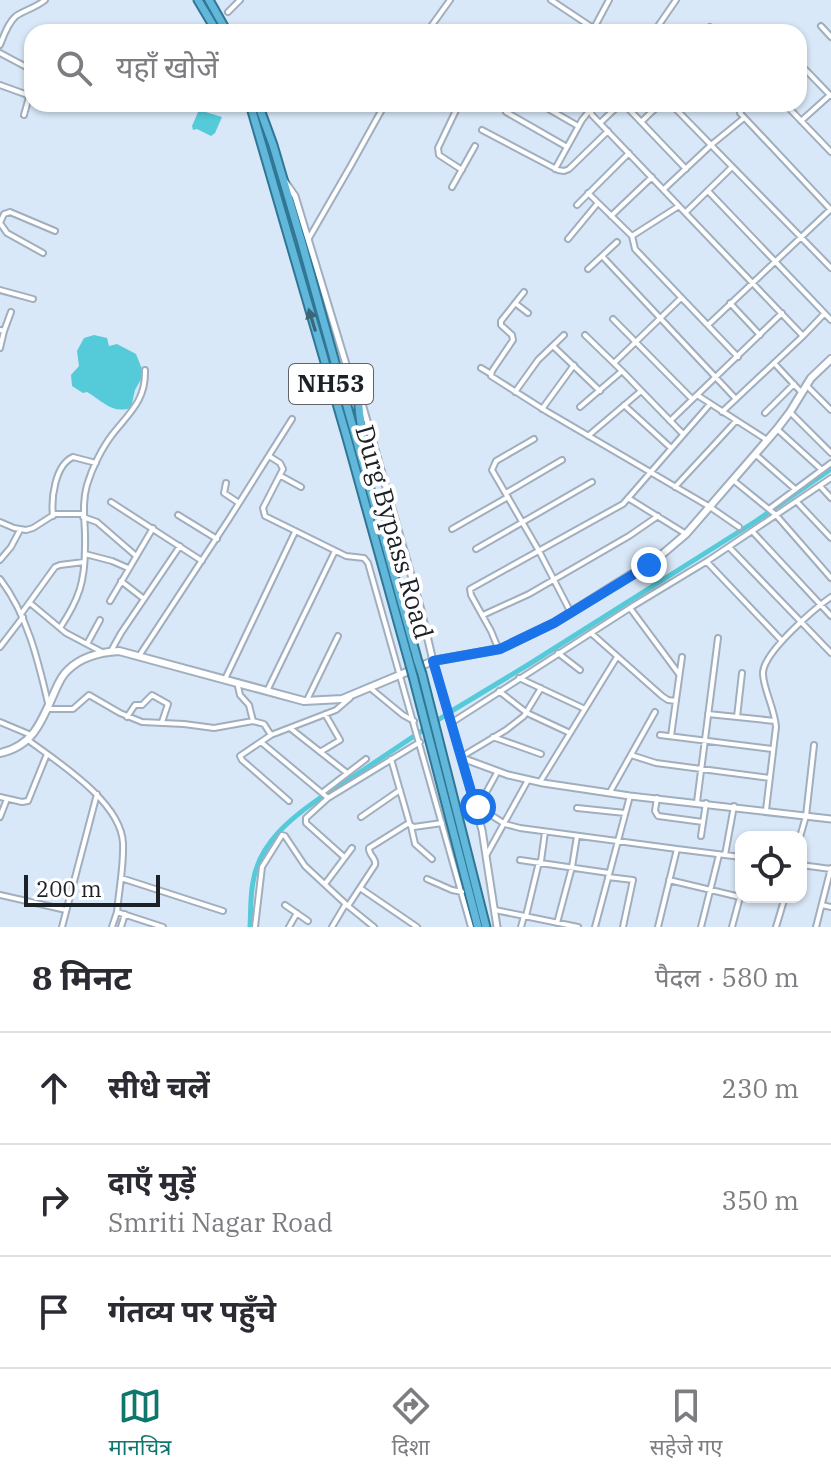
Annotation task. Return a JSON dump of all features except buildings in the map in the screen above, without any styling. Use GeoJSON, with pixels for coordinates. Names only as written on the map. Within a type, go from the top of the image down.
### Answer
{"type":"FeatureCollection","features":[{"type":"Feature","properties":{"kind":"highway"},"geometry":{"type":"LineString","coordinates":[[198,0],[212,24]]}},
{"type":"Feature","properties":{"kind":"highway"},"geometry":{"type":"LineString","coordinates":[[209,0],[222,24]]}},
{"type":"Feature","properties":{"kind":"highway","name":"Durg Bypass Road"},"geometry":{"type":"LineString","coordinates":[[252,112],[414,663]]}},
{"type":"Feature","properties":{"kind":"highway","name":"Durg Bypass Road"},"geometry":{"type":"LineString","coordinates":[[261,112],[301,240],[363,461],[478,927]]}},
{"type":"Feature","properties":{"kind":"highway"},"geometry":{"type":"LineString","coordinates":[[359,397],[365,441],[363,461]]}},
{"type":"Feature","properties":{"kind":"highway","name":"Durg Bypass Road"},"geometry":{"type":"LineString","coordinates":[[417,675],[432,712],[486,927]]}},
{"type":"Feature","properties":{"kind":"main road"},"geometry":{"type":"LineString","coordinates":[[0,753],[12,751],[38,729],[67,670],[102,652],[119,651],[304,701],[342,699],[433,661],[498,649],[571,613],[649,565],[686,534],[777,429],[804,389],[830,362]]}},
{"type":"Feature","properties":{"kind":"street"},"geometry":{"type":"LineString","coordinates":[[0,45],[12,20],[45,0]]}},
{"type":"Feature","properties":{"kind":"street"},"geometry":{"type":"LineString","coordinates":[[228,12],[240,0]]}},
{"type":"Feature","properties":{"kind":"street"},"geometry":{"type":"LineString","coordinates":[[433,24],[450,0]]}},
{"type":"Feature","properties":{"kind":"street"},"geometry":{"type":"LineString","coordinates":[[551,0],[588,24]]}},
{"type":"Feature","properties":{"kind":"street"},"geometry":{"type":"LineString","coordinates":[[596,24],[609,0]]}},
{"type":"Feature","properties":{"kind":"street"},"geometry":{"type":"LineString","coordinates":[[660,24],[676,0]]}},
{"type":"Feature","properties":{"kind":"street"},"geometry":{"type":"LineString","coordinates":[[821,26],[831,37]]}},
{"type":"Feature","properties":{"kind":"street"},"geometry":{"type":"LineString","coordinates":[[0,53],[24,66]]}},
{"type":"Feature","properties":{"kind":"street"},"geometry":{"type":"LineString","coordinates":[[801,121],[830,95],[807,71]]}},
{"type":"Feature","properties":{"kind":"street"},"geometry":{"type":"LineString","coordinates":[[0,85],[24,94]]}},
{"type":"Feature","properties":{"kind":"street"},"geometry":{"type":"LineString","coordinates":[[309,238],[380,112]]}},
{"type":"Feature","properties":{"kind":"street"},"geometry":{"type":"LineString","coordinates":[[455,112],[438,148],[439,155],[462,170]]}},
{"type":"Feature","properties":{"kind":"street"},"geometry":{"type":"LineString","coordinates":[[506,112],[567,147]]}},
{"type":"Feature","properties":{"kind":"street"},"geometry":{"type":"LineString","coordinates":[[554,112],[578,126]]}},
{"type":"Feature","properties":{"kind":"street"},"geometry":{"type":"LineString","coordinates":[[555,169],[586,112]]}},
{"type":"Feature","properties":{"kind":"street"},"geometry":{"type":"LineString","coordinates":[[592,112],[803,336]]}},
{"type":"Feature","properties":{"kind":"street"},"geometry":{"type":"LineString","coordinates":[[600,123],[613,112]]}},
{"type":"Feature","properties":{"kind":"street"},"geometry":{"type":"LineString","coordinates":[[630,112],[686,169]]}},
{"type":"Feature","properties":{"kind":"street"},"geometry":{"type":"LineString","coordinates":[[641,122],[652,112]]}},
{"type":"Feature","properties":{"kind":"street"},"geometry":{"type":"LineString","coordinates":[[679,112],[831,268]]}},
{"type":"Feature","properties":{"kind":"street"},"geometry":{"type":"LineString","coordinates":[[708,325],[831,209],[741,112]]}},
{"type":"Feature","properties":{"kind":"street"},"geometry":{"type":"LineString","coordinates":[[793,112],[831,152]]}},
{"type":"Feature","properties":{"kind":"street"},"geometry":{"type":"LineString","coordinates":[[664,189],[744,118]]}},
{"type":"Feature","properties":{"kind":"street"},"geometry":{"type":"LineString","coordinates":[[482,130],[564,171],[608,131]]}},
{"type":"Feature","properties":{"kind":"street"},"geometry":{"type":"LineString","coordinates":[[452,187],[475,146]]}},
{"type":"Feature","properties":{"kind":"street"},"geometry":{"type":"LineString","coordinates":[[577,205],[629,153]]}},
{"type":"Feature","properties":{"kind":"street"},"geometry":{"type":"LineString","coordinates":[[686,212],[732,167]]}},
{"type":"Feature","properties":{"kind":"street"},"geometry":{"type":"LineString","coordinates":[[281,177],[295,196],[309,238],[418,598],[482,830],[497,927]]}},
{"type":"Feature","properties":{"kind":"street"},"geometry":{"type":"LineString","coordinates":[[611,216],[652,177]]}},
{"type":"Feature","properties":{"kind":"street"},"geometry":{"type":"LineString","coordinates":[[708,191],[831,320]]}},
{"type":"Feature","properties":{"kind":"street"},"geometry":{"type":"LineString","coordinates":[[588,193],[632,236],[635,249],[738,357]]}},
{"type":"Feature","properties":{"kind":"street"},"geometry":{"type":"LineString","coordinates":[[568,239],[597,203]]}},
{"type":"Feature","properties":{"kind":"street"},"geometry":{"type":"LineString","coordinates":[[632,236],[679,205]]}},
{"type":"Feature","properties":{"kind":"street"},"geometry":{"type":"LineString","coordinates":[[43,253],[10,234],[0,223],[4,214],[10,212],[55,231]]}},
{"type":"Feature","properties":{"kind":"street"},"geometry":{"type":"LineString","coordinates":[[588,269],[617,242]]}},
{"type":"Feature","properties":{"kind":"street"},"geometry":{"type":"LineString","coordinates":[[602,256],[736,399]]}},
{"type":"Feature","properties":{"kind":"street"},"geometry":{"type":"LineString","coordinates":[[0,290],[33,299]]}},
{"type":"Feature","properties":{"kind":"street"},"geometry":{"type":"LineString","coordinates":[[491,374],[513,340],[501,325],[504,317],[524,292]]}},
{"type":"Feature","properties":{"kind":"street"},"geometry":{"type":"LineString","coordinates":[[614,363],[682,298]]}},
{"type":"Feature","properties":{"kind":"street"},"geometry":{"type":"LineString","coordinates":[[515,303],[528,313]]}},
{"type":"Feature","properties":{"kind":"street"},"geometry":{"type":"LineString","coordinates":[[730,303],[760,335]]}},
{"type":"Feature","properties":{"kind":"street"},"geometry":{"type":"LineString","coordinates":[[0,348],[2,330],[11,312]]}},
{"type":"Feature","properties":{"kind":"street"},"geometry":{"type":"LineString","coordinates":[[670,421],[782,313]]}},
{"type":"Feature","properties":{"kind":"street"},"geometry":{"type":"LineString","coordinates":[[722,412],[824,313]]}},
{"type":"Feature","properties":{"kind":"street"},"geometry":{"type":"LineString","coordinates":[[613,319],[695,397],[767,440]]}},
{"type":"Feature","properties":{"kind":"street"},"geometry":{"type":"LineString","coordinates":[[515,392],[538,360],[564,335]]}},
{"type":"Feature","properties":{"kind":"street"},"geometry":{"type":"LineString","coordinates":[[585,335],[683,434]]}},
{"type":"Feature","properties":{"kind":"street"},"geometry":{"type":"LineString","coordinates":[[553,346],[600,391]]}},
{"type":"Feature","properties":{"kind":"street"},"geometry":{"type":"LineString","coordinates":[[774,363],[794,384],[831,410]]}},
{"type":"Feature","properties":{"kind":"street"},"geometry":{"type":"LineString","coordinates":[[542,409],[574,365]]}},
{"type":"Feature","properties":{"kind":"street"},"geometry":{"type":"LineString","coordinates":[[481,368],[542,409],[739,527]]}},
{"type":"Feature","properties":{"kind":"street"},"geometry":{"type":"LineString","coordinates":[[60,628],[80,593],[85,554],[83,515],[88,483],[108,441],[132,413],[144,390],[145,370]]}},
{"type":"Feature","properties":{"kind":"street"},"geometry":{"type":"LineString","coordinates":[[580,407],[622,371]]}},
{"type":"Feature","properties":{"kind":"street"},"geometry":{"type":"LineString","coordinates":[[765,413],[794,384]]}},
{"type":"Feature","properties":{"kind":"street"},"geometry":{"type":"LineString","coordinates":[[588,436],[642,391]]}},
{"type":"Feature","properties":{"kind":"street"},"geometry":{"type":"LineString","coordinates":[[498,649],[470,589],[618,507],[710,404]]}},
{"type":"Feature","properties":{"kind":"street"},"geometry":{"type":"LineString","coordinates":[[624,405],[671,448]]}},
{"type":"Feature","properties":{"kind":"street"},"geometry":{"type":"LineString","coordinates":[[790,412],[831,453]]}},
{"type":"Feature","properties":{"kind":"street"},"geometry":{"type":"LineString","coordinates":[[139,656],[292,419]]}},
{"type":"Feature","properties":{"kind":"street"},"geometry":{"type":"LineString","coordinates":[[675,487],[736,421]]}},
{"type":"Feature","properties":{"kind":"street"},"geometry":{"type":"LineString","coordinates":[[777,429],[822,470]]}},
{"type":"Feature","properties":{"kind":"street"},"geometry":{"type":"LineString","coordinates":[[534,439],[494,463],[492,470],[571,613]]}},
{"type":"Feature","properties":{"kind":"street"},"geometry":{"type":"LineString","coordinates":[[755,454],[796,489]]}},
{"type":"Feature","properties":{"kind":"street"},"geometry":{"type":"LineString","coordinates":[[269,456],[282,466],[281,476],[263,512],[268,519],[351,558],[364,558],[368,563],[471,927]]}},
{"type":"Feature","properties":{"kind":"street"},"geometry":{"type":"LineString","coordinates":[[53,516],[52,493],[66,460],[73,457],[97,464]]}},
{"type":"Feature","properties":{"kind":"street"},"geometry":{"type":"LineString","coordinates":[[452,529],[562,460]]}},
{"type":"Feature","properties":{"kind":"street"},"geometry":{"type":"LineString","coordinates":[[769,509],[831,463]]}},
{"type":"Feature","properties":{"kind":"street"},"geometry":{"type":"LineString","coordinates":[[281,476],[301,487]]}},
{"type":"Feature","properties":{"kind":"street"},"geometry":{"type":"LineString","coordinates":[[451,723],[707,562],[831,478]]}},
{"type":"Feature","properties":{"kind":"street"},"geometry":{"type":"LineString","coordinates":[[733,480],[776,515],[831,578]]}},
{"type":"Feature","properties":{"kind":"street"},"geometry":{"type":"LineString","coordinates":[[476,549],[592,482]]}},
{"type":"Feature","properties":{"kind":"street"},"geometry":{"type":"LineString","coordinates":[[226,483],[224,493],[239,503]]}},
{"type":"Feature","properties":{"kind":"street"},"geometry":{"type":"LineString","coordinates":[[820,486],[831,498]]}},
{"type":"Feature","properties":{"kind":"street"},"geometry":{"type":"LineString","coordinates":[[628,498],[686,534]]}},
{"type":"Feature","properties":{"kind":"street"},"geometry":{"type":"LineString","coordinates":[[111,502],[202,561]]}},
{"type":"Feature","properties":{"kind":"street"},"geometry":{"type":"LineString","coordinates":[[797,502],[831,538]]}},
{"type":"Feature","properties":{"kind":"street"},"geometry":{"type":"LineString","coordinates":[[0,522],[20,530],[33,528],[64,513],[83,515],[97,522],[136,556]]}},
{"type":"Feature","properties":{"kind":"street"},"geometry":{"type":"LineString","coordinates":[[178,515],[217,539]]}},
{"type":"Feature","properties":{"kind":"street"},"geometry":{"type":"LineString","coordinates":[[483,615],[513,603],[658,516]]}},
{"type":"Feature","properties":{"kind":"street"},"geometry":{"type":"LineString","coordinates":[[110,601],[153,528]]}},
{"type":"Feature","properties":{"kind":"street"},"geometry":{"type":"LineString","coordinates":[[0,560],[20,530]]}},
{"type":"Feature","properties":{"kind":"street"},"geometry":{"type":"LineString","coordinates":[[752,531],[831,616]]}},
{"type":"Feature","properties":{"kind":"street"},"geometry":{"type":"LineString","coordinates":[[225,679],[295,532]]}},
{"type":"Feature","properties":{"kind":"street"},"geometry":{"type":"LineString","coordinates":[[111,651],[180,546]]}},
{"type":"Feature","properties":{"kind":"street"},"geometry":{"type":"LineString","coordinates":[[729,547],[831,653]]}},
{"type":"Feature","properties":{"kind":"street"},"geometry":{"type":"LineString","coordinates":[[267,691],[335,551]]}},
{"type":"Feature","properties":{"kind":"street"},"geometry":{"type":"LineString","coordinates":[[85,554],[129,568]]}},
{"type":"Feature","properties":{"kind":"street"},"geometry":{"type":"LineString","coordinates":[[1,644],[55,567],[84,562]]}},
{"type":"Feature","properties":{"kind":"street"},"geometry":{"type":"LineString","coordinates":[[707,562],[782,641]]}},
{"type":"Feature","properties":{"kind":"street"},"geometry":{"type":"LineString","coordinates":[[0,579],[22,616],[41,672],[48,707],[73,709],[89,695],[142,722],[214,728],[253,721],[263,723],[271,735]]}},
{"type":"Feature","properties":{"kind":"street"},"geometry":{"type":"LineString","coordinates":[[121,581],[144,599]]}},
{"type":"Feature","properties":{"kind":"street"},"geometry":{"type":"LineString","coordinates":[[766,810],[775,721],[763,672],[782,641],[831,597]]}},
{"type":"Feature","properties":{"kind":"street"},"geometry":{"type":"LineString","coordinates":[[30,603],[60,628],[102,652]]}},
{"type":"Feature","properties":{"kind":"street"},"geometry":{"type":"LineString","coordinates":[[630,608],[679,674]]}},
{"type":"Feature","properties":{"kind":"street"},"geometry":{"type":"LineString","coordinates":[[87,644],[100,620]]}},
{"type":"Feature","properties":{"kind":"street"},"geometry":{"type":"LineString","coordinates":[[591,633],[662,696],[676,701]]}},
{"type":"Feature","properties":{"kind":"street"},"geometry":{"type":"LineString","coordinates":[[307,700],[338,636]]}},
{"type":"Feature","properties":{"kind":"street"},"geometry":{"type":"LineString","coordinates":[[697,802],[718,638]]}},
{"type":"Feature","properties":{"kind":"street"},"geometry":{"type":"LineString","coordinates":[[558,653],[580,670]]}},
{"type":"Feature","properties":{"kind":"street"},"geometry":{"type":"LineString","coordinates":[[540,782],[617,657]]}},
{"type":"Feature","properties":{"kind":"street"},"geometry":{"type":"LineString","coordinates":[[671,736],[682,657]]}},
{"type":"Feature","properties":{"kind":"street"},"geometry":{"type":"LineString","coordinates":[[737,717],[742,673]]}},
{"type":"Feature","properties":{"kind":"street"},"geometry":{"type":"LineString","coordinates":[[519,678],[585,709]]}},
{"type":"Feature","properties":{"kind":"street"},"geometry":{"type":"LineString","coordinates":[[237,682],[253,721]]}},
{"type":"Feature","properties":{"kind":"street"},"geometry":{"type":"LineString","coordinates":[[369,687],[414,721]]}},
{"type":"Feature","properties":{"kind":"street"},"geometry":{"type":"LineString","coordinates":[[461,758],[527,713],[541,688]]}},
{"type":"Feature","properties":{"kind":"street"},"geometry":{"type":"LineString","coordinates":[[499,691],[527,713],[570,733]]}},
{"type":"Feature","properties":{"kind":"street"},"geometry":{"type":"LineString","coordinates":[[127,717],[135,705],[142,705],[152,695],[168,704],[162,723]]}},
{"type":"Feature","properties":{"kind":"street"},"geometry":{"type":"LineString","coordinates":[[289,801],[240,758],[241,754],[271,735],[339,708],[351,696]]}},
{"type":"Feature","properties":{"kind":"street"},"geometry":{"type":"LineString","coordinates":[[610,792],[655,712]]}},
{"type":"Feature","properties":{"kind":"street"},"geometry":{"type":"LineString","coordinates":[[320,752],[340,740],[325,714]]}},
{"type":"Feature","properties":{"kind":"street"},"geometry":{"type":"LineString","coordinates":[[708,714],[775,721]]}},
{"type":"Feature","properties":{"kind":"street"},"geometry":{"type":"LineString","coordinates":[[0,722],[30,738],[97,794],[112,811],[123,841],[117,912],[112,927]]}},
{"type":"Feature","properties":{"kind":"street"},"geometry":{"type":"LineString","coordinates":[[290,728],[347,773]]}},
{"type":"Feature","properties":{"kind":"street"},"geometry":{"type":"LineString","coordinates":[[660,735],[773,749]]}},
{"type":"Feature","properties":{"kind":"street"},"geometry":{"type":"LineString","coordinates":[[493,737],[541,754]]}},
{"type":"Feature","properties":{"kind":"street"},"geometry":{"type":"LineString","coordinates":[[261,742],[328,798]]}},
{"type":"Feature","properties":{"kind":"street"},"geometry":{"type":"LineString","coordinates":[[344,857],[305,822],[306,818],[328,798],[420,742]]}},
{"type":"Feature","properties":{"kind":"street"},"geometry":{"type":"LineString","coordinates":[[802,831],[814,745]]}},
{"type":"Feature","properties":{"kind":"street"},"geometry":{"type":"LineString","coordinates":[[0,797],[25,803],[28,801],[47,754]]}},
{"type":"Feature","properties":{"kind":"street"},"geometry":{"type":"LineString","coordinates":[[631,755],[656,763],[770,778]]}},
{"type":"Feature","properties":{"kind":"street"},"geometry":{"type":"LineString","coordinates":[[461,758],[540,782],[630,796],[831,819]]}},
{"type":"Feature","properties":{"kind":"street"},"geometry":{"type":"LineString","coordinates":[[323,793],[366,759]]}},
{"type":"Feature","properties":{"kind":"street"},"geometry":{"type":"LineString","coordinates":[[391,759],[415,844],[432,859]]}},
{"type":"Feature","properties":{"kind":"street"},"geometry":{"type":"LineString","coordinates":[[476,806],[498,771]]}},
{"type":"Feature","properties":{"kind":"street"},"geometry":{"type":"LineString","coordinates":[[486,855],[528,780]]}},
{"type":"Feature","properties":{"kind":"street"},"geometry":{"type":"LineString","coordinates":[[361,817],[400,790]]}},
{"type":"Feature","properties":{"kind":"street"},"geometry":{"type":"LineString","coordinates":[[62,927],[97,794]]}},
{"type":"Feature","properties":{"kind":"street"},"geometry":{"type":"LineString","coordinates":[[595,927],[630,796]]}},
{"type":"Feature","properties":{"kind":"street"},"geometry":{"type":"LineString","coordinates":[[657,798],[655,811],[658,816],[703,822]]}},
{"type":"Feature","properties":{"kind":"street"},"geometry":{"type":"LineString","coordinates":[[0,817],[7,799]]}},
{"type":"Feature","properties":{"kind":"street"},"geometry":{"type":"LineString","coordinates":[[701,836],[706,803]]}},
{"type":"Feature","properties":{"kind":"street"},"geometry":{"type":"LineString","coordinates":[[476,806],[505,824],[545,832],[735,856]]}},
{"type":"Feature","properties":{"kind":"street"},"geometry":{"type":"LineString","coordinates":[[701,927],[734,806]]}},
{"type":"Feature","properties":{"kind":"street"},"geometry":{"type":"LineString","coordinates":[[577,808],[625,813]]}},
{"type":"Feature","properties":{"kind":"street"},"geometry":{"type":"LineString","coordinates":[[332,927],[376,863],[369,848],[410,824],[443,823]]}},
{"type":"Feature","properties":{"kind":"street"},"geometry":{"type":"LineString","coordinates":[[521,927],[540,862],[545,832]]}},
{"type":"Feature","properties":{"kind":"street"},"geometry":{"type":"LineString","coordinates":[[257,926],[262,867],[281,835],[285,836],[301,863],[374,927]]}},
{"type":"Feature","properties":{"kind":"street"},"geometry":{"type":"LineString","coordinates":[[555,924],[572,867],[577,836]]}},
{"type":"Feature","properties":{"kind":"street"},"geometry":{"type":"LineString","coordinates":[[324,885],[352,848]]}},
{"type":"Feature","properties":{"kind":"street"},"geometry":{"type":"LineString","coordinates":[[658,927],[677,849]]}},
{"type":"Feature","properties":{"kind":"street"},"geometry":{"type":"LineString","coordinates":[[520,860],[633,880],[623,927]]}},
{"type":"Feature","properties":{"kind":"street"},"geometry":{"type":"LineString","coordinates":[[807,866],[831,868],[816,927]]}},
{"type":"Feature","properties":{"kind":"street"},"geometry":{"type":"LineString","coordinates":[[121,878],[223,911]]}},
{"type":"Feature","properties":{"kind":"street"},"geometry":{"type":"LineString","coordinates":[[427,879],[462,892]]}},
{"type":"Feature","properties":{"kind":"street"},"geometry":{"type":"LineString","coordinates":[[669,880],[735,895]]}},
{"type":"Feature","properties":{"kind":"street"},"geometry":{"type":"LineString","coordinates":[[360,888],[417,927]]}},
{"type":"Feature","properties":{"kind":"street"},"geometry":{"type":"LineString","coordinates":[[0,895],[66,910]]}},
{"type":"Feature","properties":{"kind":"street"},"geometry":{"type":"LineString","coordinates":[[732,927],[739,903]]}},
{"type":"Feature","properties":{"kind":"street"},"geometry":{"type":"LineString","coordinates":[[776,927],[782,903]]}},
{"type":"Feature","properties":{"kind":"street"},"geometry":{"type":"LineString","coordinates":[[285,905],[308,921]]}},
{"type":"Feature","properties":{"kind":"street"},"geometry":{"type":"LineString","coordinates":[[822,905],[831,907]]}},
{"type":"Feature","properties":{"kind":"street"},"geometry":{"type":"LineString","coordinates":[[495,910],[578,927]]}},
{"type":"Feature","properties":{"kind":"street"},"geometry":{"type":"LineString","coordinates":[[117,912],[144,924],[163,927]]}},
{"type":"Feature","properties":{"kind":"street"},"geometry":{"type":"LineString","coordinates":[[289,927],[297,913]]}},
{"type":"Feature","properties":{"kind":"street"},"geometry":{"type":"LineString","coordinates":[[121,927],[125,914]]}},
{"type":"Feature","properties":{"kind":"water"},"geometry":{"type":"Polygon","coordinates":[[[198,112],[222,117],[211,136],[193,130],[198,112]]]}},
{"type":"Feature","properties":{"kind":"water"},"geometry":{"type":"Polygon","coordinates":[[[94,335],[107,338],[109,346],[117,344],[136,354],[144,374],[135,390],[131,408],[113,408],[72,386],[71,375],[79,366],[77,351],[84,338],[94,335]]]}},
{"type":"Feature","properties":{"kind":"waterway"},"geometry":{"type":"LineString","coordinates":[[326,795],[450,712],[756,521],[831,469]]}},
{"type":"Feature","properties":{"kind":"waterway"},"geometry":{"type":"LineString","coordinates":[[250,927],[252,888],[262,855],[289,822],[323,796]]}},
{"type":"Feature","properties":{"kind":"route"},"geometry":{"type":"LineString","coordinates":[[478,807],[433,661],[500,649],[554,623],[649,565]]}}]}
